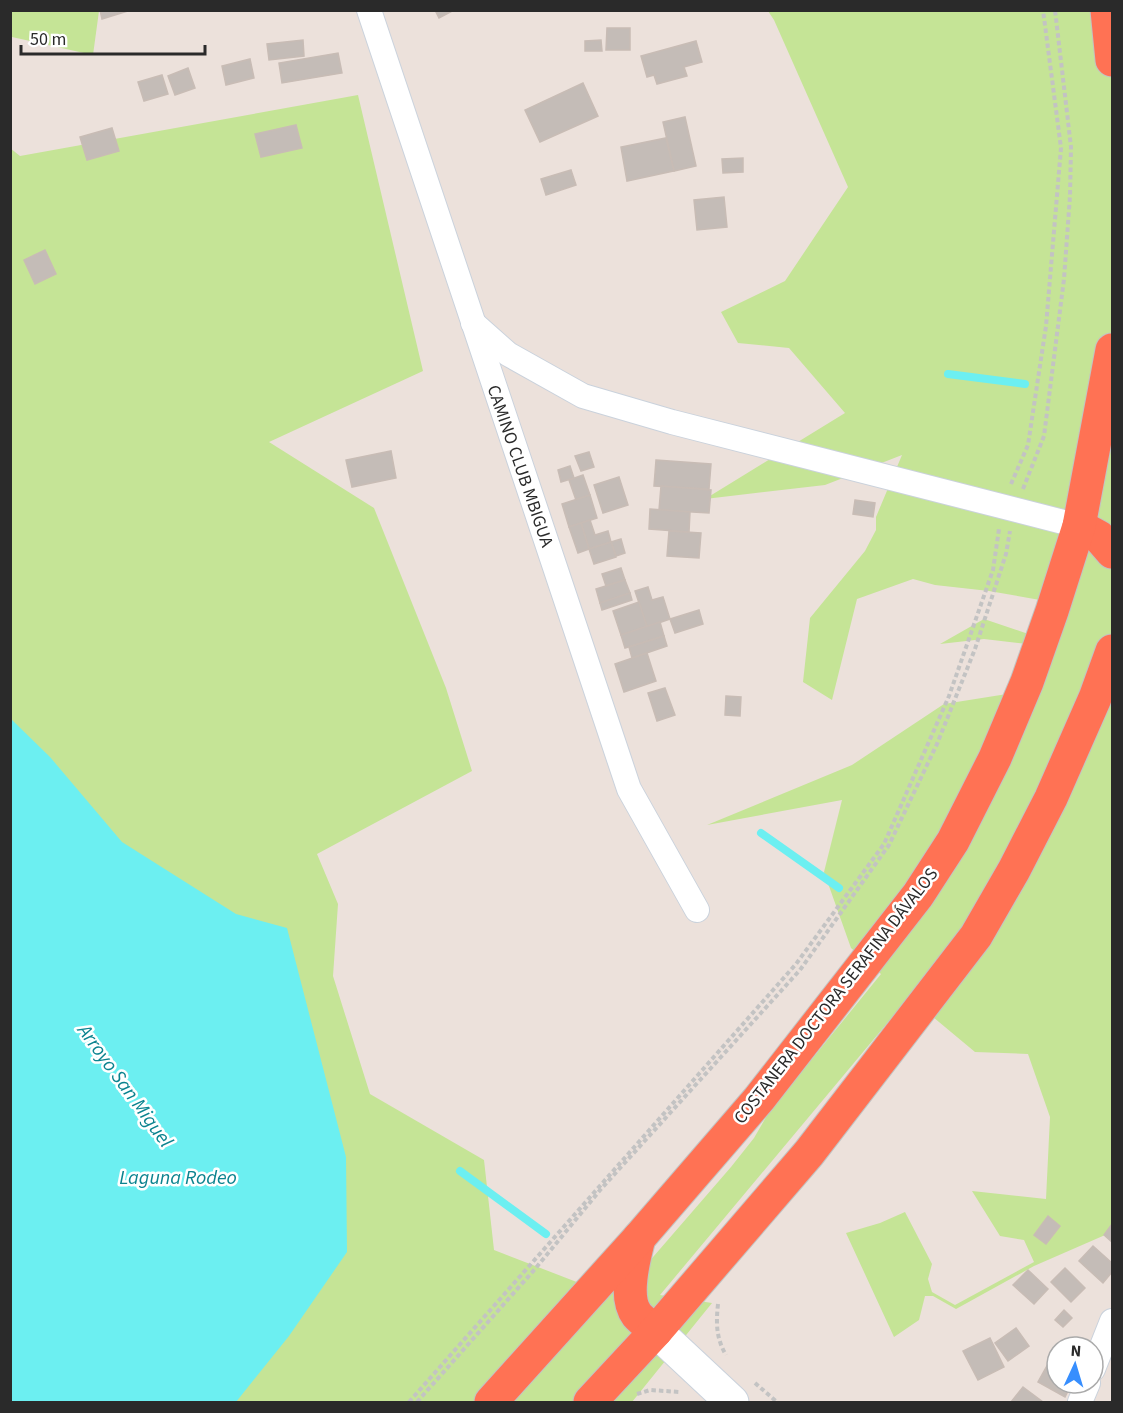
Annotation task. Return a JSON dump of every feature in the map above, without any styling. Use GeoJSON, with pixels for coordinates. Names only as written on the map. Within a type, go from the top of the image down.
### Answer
{"type":"FeatureCollection","features":[{"type":"Feature","properties":{"kind":"highway"},"geometry":{"type":"LineString","coordinates":[[1107,10],[1113,60]]}},
{"type":"Feature","properties":{"kind":"highway","name":"COSTANERA DOCTORA SERAFINA DÁVALOS"},"geometry":{"type":"LineString","coordinates":[[491,1402],[639,1238],[759,1099],[918,895],[952,841],[995,758],[1027,682],[1052,611],[1079,526],[1113,350]]}},
{"type":"Feature","properties":{"kind":"highway"},"geometry":{"type":"LineString","coordinates":[[1079,526],[1099,537],[1113,552]]}},
{"type":"Feature","properties":{"kind":"highway"},"geometry":{"type":"LineString","coordinates":[[590,1402],[656,1331],[809,1153],[976,936],[1014,870],[1051,798],[1113,651]]}},
{"type":"Feature","properties":{"kind":"highway"},"geometry":{"type":"LineString","coordinates":[[639,1238],[631,1271],[631,1298],[636,1313],[656,1331]]}},
{"type":"Feature","properties":{"kind":"main road"},"geometry":{"type":"LineString","coordinates":[[656,1331],[740,1389]]}},
{"type":"Feature","properties":{"kind":"street","name":"CAMINO CLUB MBIGUA"},"geometry":{"type":"LineString","coordinates":[[369,10],[629,789],[697,910]]}},
{"type":"Feature","properties":{"kind":"street"},"geometry":{"type":"LineString","coordinates":[[471,321],[508,354],[583,396],[672,422],[1079,526]]}},
{"type":"Feature","properties":{"kind":"street"},"geometry":{"type":"LineString","coordinates":[[1095,698],[1113,671]]}},
{"type":"Feature","properties":{"kind":"street"},"geometry":{"type":"LineString","coordinates":[[1105,1340],[1113,1321]]}},
{"type":"Feature","properties":{"kind":"path"},"geometry":{"type":"LineString","coordinates":[[409,1402],[796,964],[884,844],[949,696],[993,570],[1008,509],[1028,445],[1046,326],[1061,147],[1043,10]]}},
{"type":"Feature","properties":{"kind":"path"},"geometry":{"type":"LineString","coordinates":[[417,1402],[535,1269],[601,1190],[800,970],[889,845],[937,744],[975,649],[1006,554],[1008,509],[1044,436],[1064,279],[1070,196],[1071,147],[1055,10]]}},
{"type":"Feature","properties":{"kind":"path"},"geometry":{"type":"LineString","coordinates":[[719,1297],[716,1319],[717,1336],[725,1354],[733,1361]]}},
{"type":"Feature","properties":{"kind":"path"},"geometry":{"type":"LineString","coordinates":[[740,1389],[777,1402]]}},
{"type":"Feature","properties":{"kind":"path"},"geometry":{"type":"LineString","coordinates":[[633,1395],[650,1390],[667,1390],[690,1395]]}},
{"type":"Feature","properties":{"kind":"green space"},"geometry":{"type":"Polygon","coordinates":[[[11,10],[99,11],[93,55],[11,38],[11,10]]]}},
{"type":"Feature","properties":{"kind":"green space"},"geometry":{"type":"Polygon","coordinates":[[[768,11],[1112,11],[1112,1232],[1034,1266],[956,1309],[933,1296],[925,1296],[919,1320],[894,1337],[846,1233],[880,1223],[905,1212],[932,1264],[928,1279],[932,1292],[955,1305],[1034,1262],[1024,1240],[1000,1236],[972,1191],[1046,1199],[1050,1117],[1028,1054],[975,1052],[909,997],[660,1295],[712,1303],[632,1402],[11,1402],[10,148],[20,156],[358,95],[423,371],[269,442],[374,508],[446,688],[472,771],[317,854],[338,904],[333,976],[370,1094],[484,1160],[494,1250],[587,1286],[647,1264],[731,1167],[754,1138],[769,1112],[881,974],[851,948],[824,872],[842,800],[707,825],[852,765],[944,704],[1019,692],[1027,644],[984,639],[940,644],[984,619],[1046,640],[1040,600],[935,585],[913,579],[857,599],[832,700],[803,682],[810,618],[865,551],[876,530],[876,517],[902,455],[825,485],[705,499],[845,413],[789,348],[738,343],[721,312],[785,281],[848,187],[768,11]]]}},
{"type":"Feature","properties":{"kind":"water","name":"Laguna Rodeo"},"geometry":{"type":"Polygon","coordinates":[[[11,719],[50,757],[122,842],[236,914],[287,928],[346,1157],[347,1252],[289,1336],[236,1402],[11,1402],[11,719]]]}},
{"type":"Feature","properties":{"kind":"building"},"geometry":{"type":"Polygon","coordinates":[[[100,10],[131,10],[102,19],[100,10]]]}},
{"type":"Feature","properties":{"kind":"building"},"geometry":{"type":"Polygon","coordinates":[[[435,10],[454,10],[439,18],[435,10]]]}},
{"type":"Feature","properties":{"kind":"building"},"geometry":{"type":"Polygon","coordinates":[[[607,28],[630,28],[630,50],[606,50],[607,28]]]}},
{"type":"Feature","properties":{"kind":"building"},"geometry":{"type":"Polygon","coordinates":[[[303,40],[304,56],[269,60],[267,44],[303,40]]]}},
{"type":"Feature","properties":{"kind":"building"},"geometry":{"type":"Polygon","coordinates":[[[601,40],[602,51],[585,51],[585,41],[601,40]]]}},
{"type":"Feature","properties":{"kind":"building"},"geometry":{"type":"Polygon","coordinates":[[[696,41],[702,62],[684,67],[687,76],[657,84],[654,75],[647,77],[641,56],[696,41]]]}},
{"type":"Feature","properties":{"kind":"building"},"geometry":{"type":"Polygon","coordinates":[[[338,53],[342,73],[282,83],[279,63],[338,53]]]}},
{"type":"Feature","properties":{"kind":"building"},"geometry":{"type":"Polygon","coordinates":[[[250,59],[254,78],[226,85],[222,66],[250,59]]]}},
{"type":"Feature","properties":{"kind":"building"},"geometry":{"type":"Polygon","coordinates":[[[188,68],[195,88],[175,95],[168,76],[188,68]]]}},
{"type":"Feature","properties":{"kind":"building"},"geometry":{"type":"Polygon","coordinates":[[[162,75],[168,94],[144,101],[138,82],[162,75]]]}},
{"type":"Feature","properties":{"kind":"building"},"geometry":{"type":"Polygon","coordinates":[[[583,83],[598,116],[540,142],[525,110],[583,83]]]}},
{"type":"Feature","properties":{"kind":"building"},"geometry":{"type":"Polygon","coordinates":[[[685,117],[696,166],[674,171],[663,122],[685,117]]]}},
{"type":"Feature","properties":{"kind":"building"},"geometry":{"type":"Polygon","coordinates":[[[296,125],[302,148],[261,157],[255,134],[296,125]]]}},
{"type":"Feature","properties":{"kind":"building"},"geometry":{"type":"Polygon","coordinates":[[[112,128],[119,151],[87,160],[80,137],[112,128]]]}},
{"type":"Feature","properties":{"kind":"building"},"geometry":{"type":"Polygon","coordinates":[[[666,138],[674,171],[627,181],[621,147],[666,138]]]}},
{"type":"Feature","properties":{"kind":"building"},"geometry":{"type":"Polygon","coordinates":[[[743,158],[743,172],[723,173],[722,159],[743,158]]]}},
{"type":"Feature","properties":{"kind":"building"},"geometry":{"type":"Polygon","coordinates":[[[571,170],[576,185],[546,195],[541,179],[571,170]]]}},
{"type":"Feature","properties":{"kind":"building"},"geometry":{"type":"Polygon","coordinates":[[[724,197],[727,227],[697,230],[694,200],[724,197]]]}},
{"type":"Feature","properties":{"kind":"building"},"geometry":{"type":"Polygon","coordinates":[[[45,250],[56,274],[35,284],[24,260],[45,250]]]}},
{"type":"Feature","properties":{"kind":"building"},"geometry":{"type":"Polygon","coordinates":[[[391,451],[396,478],[352,487],[346,460],[391,451]]]}},
{"type":"Feature","properties":{"kind":"building"},"geometry":{"type":"Polygon","coordinates":[[[589,452],[594,467],[581,471],[575,456],[589,452]]]}},
{"type":"Feature","properties":{"kind":"building"},"geometry":{"type":"Polygon","coordinates":[[[656,460],[711,464],[709,489],[654,486],[656,460]]]}},
{"type":"Feature","properties":{"kind":"building"},"geometry":{"type":"Polygon","coordinates":[[[570,466],[574,478],[561,482],[558,470],[570,466]]]}},
{"type":"Feature","properties":{"kind":"building"},"geometry":{"type":"Polygon","coordinates":[[[583,475],[590,495],[576,500],[569,480],[583,475]]]}},
{"type":"Feature","properties":{"kind":"building"},"geometry":{"type":"Polygon","coordinates":[[[619,477],[628,505],[603,513],[594,485],[619,477]]]}},
{"type":"Feature","properties":{"kind":"building"},"geometry":{"type":"Polygon","coordinates":[[[661,486],[711,490],[709,513],[659,510],[661,486]]]}},
{"type":"Feature","properties":{"kind":"building"},"geometry":{"type":"Polygon","coordinates":[[[590,495],[597,518],[569,527],[562,504],[590,495]]]}},
{"type":"Feature","properties":{"kind":"building"},"geometry":{"type":"Polygon","coordinates":[[[855,500],[875,503],[873,517],[853,514],[855,500]]]}},
{"type":"Feature","properties":{"kind":"building"},"geometry":{"type":"Polygon","coordinates":[[[650,509],[690,512],[689,532],[649,529],[650,509]]]}},
{"type":"Feature","properties":{"kind":"building"},"geometry":{"type":"Polygon","coordinates":[[[590,520],[595,535],[608,531],[611,542],[589,549],[581,523],[590,520]]]}},
{"type":"Feature","properties":{"kind":"building"},"geometry":{"type":"Polygon","coordinates":[[[581,523],[589,549],[578,553],[569,527],[581,523]]]}},
{"type":"Feature","properties":{"kind":"building"},"geometry":{"type":"Polygon","coordinates":[[[669,531],[701,533],[699,558],[667,556],[669,531]]]}},
{"type":"Feature","properties":{"kind":"building"},"geometry":{"type":"Polygon","coordinates":[[[621,539],[625,553],[616,556],[611,542],[621,539]]]}},
{"type":"Feature","properties":{"kind":"building"},"geometry":{"type":"Polygon","coordinates":[[[611,542],[616,557],[594,564],[589,549],[611,542]]]}},
{"type":"Feature","properties":{"kind":"building"},"geometry":{"type":"Polygon","coordinates":[[[621,568],[625,580],[606,586],[602,574],[621,568]]]}},
{"type":"Feature","properties":{"kind":"building"},"geometry":{"type":"Polygon","coordinates":[[[625,580],[630,593],[600,603],[596,589],[625,580]]]}},
{"type":"Feature","properties":{"kind":"building"},"geometry":{"type":"Polygon","coordinates":[[[648,587],[652,600],[663,597],[670,619],[647,627],[635,591],[648,587]]]}},
{"type":"Feature","properties":{"kind":"building"},"geometry":{"type":"Polygon","coordinates":[[[630,593],[632,600],[602,610],[600,603],[630,593]]]}},
{"type":"Feature","properties":{"kind":"building"},"geometry":{"type":"Polygon","coordinates":[[[639,602],[647,627],[621,635],[613,611],[639,602]]]}},
{"type":"Feature","properties":{"kind":"building"},"geometry":{"type":"Polygon","coordinates":[[[699,610],[703,624],[675,633],[670,619],[699,610]]]}},
{"type":"Feature","properties":{"kind":"building"},"geometry":{"type":"Polygon","coordinates":[[[660,622],[664,636],[625,648],[621,635],[660,622]]]}},
{"type":"Feature","properties":{"kind":"building"},"geometry":{"type":"Polygon","coordinates":[[[664,636],[667,646],[632,658],[629,647],[664,636]]]}},
{"type":"Feature","properties":{"kind":"building"},"geometry":{"type":"Polygon","coordinates":[[[647,653],[656,681],[624,692],[615,664],[647,653]]]}},
{"type":"Feature","properties":{"kind":"building"},"geometry":{"type":"Polygon","coordinates":[[[665,688],[675,715],[657,721],[648,693],[665,688]]]}},
{"type":"Feature","properties":{"kind":"building"},"geometry":{"type":"Polygon","coordinates":[[[726,696],[741,697],[740,716],[725,715],[726,696]]]}},
{"type":"Feature","properties":{"kind":"building"},"geometry":{"type":"Polygon","coordinates":[[[1048,1216],[1060,1226],[1046,1244],[1034,1235],[1048,1216]]]}},
{"type":"Feature","properties":{"kind":"building"},"geometry":{"type":"Polygon","coordinates":[[[1112,1224],[1112,1242],[1104,1235],[1112,1224]]]}},
{"type":"Feature","properties":{"kind":"building"},"geometry":{"type":"Polygon","coordinates":[[[1093,1246],[1112,1263],[1112,1272],[1103,1283],[1079,1261],[1093,1246]]]}},
{"type":"Feature","properties":{"kind":"building"},"geometry":{"type":"Polygon","coordinates":[[[1065,1268],[1085,1288],[1071,1302],[1051,1282],[1065,1268]]]}},
{"type":"Feature","properties":{"kind":"building"},"geometry":{"type":"Polygon","coordinates":[[[1028,1270],[1048,1289],[1034,1304],[1013,1285],[1028,1270]]]}},
{"type":"Feature","properties":{"kind":"building"},"geometry":{"type":"Polygon","coordinates":[[[1064,1310],[1072,1318],[1063,1327],[1055,1320],[1064,1310]]]}},
{"type":"Feature","properties":{"kind":"building"},"geometry":{"type":"Polygon","coordinates":[[[1016,1328],[1029,1346],[1008,1361],[995,1343],[1016,1328]]]}},
{"type":"Feature","properties":{"kind":"building"},"geometry":{"type":"Polygon","coordinates":[[[990,1338],[1004,1367],[978,1380],[963,1351],[990,1338]]]}},
{"type":"Feature","properties":{"kind":"building"},"geometry":{"type":"Polygon","coordinates":[[[1045,1369],[1045,1386],[1038,1382],[1045,1369]]]}},
{"type":"Feature","properties":{"kind":"building"},"geometry":{"type":"Polygon","coordinates":[[[1023,1387],[1043,1402],[1011,1402],[1023,1387]]]}},
{"type":"Feature","properties":{"kind":"waterway"},"geometry":{"type":"LineString","coordinates":[[948,374],[1025,384]]}},
{"type":"Feature","properties":{"kind":"waterway"},"geometry":{"type":"LineString","coordinates":[[761,833],[839,888]]}},
{"type":"Feature","properties":{"kind":"waterway"},"geometry":{"type":"LineString","coordinates":[[460,1171],[546,1234]]}},
{"type":"Feature","properties":{"kind":"water label","name":"Arroyo San Miguel"},"geometry":{"type":"Point","coordinates":[125,1086]}}]}
